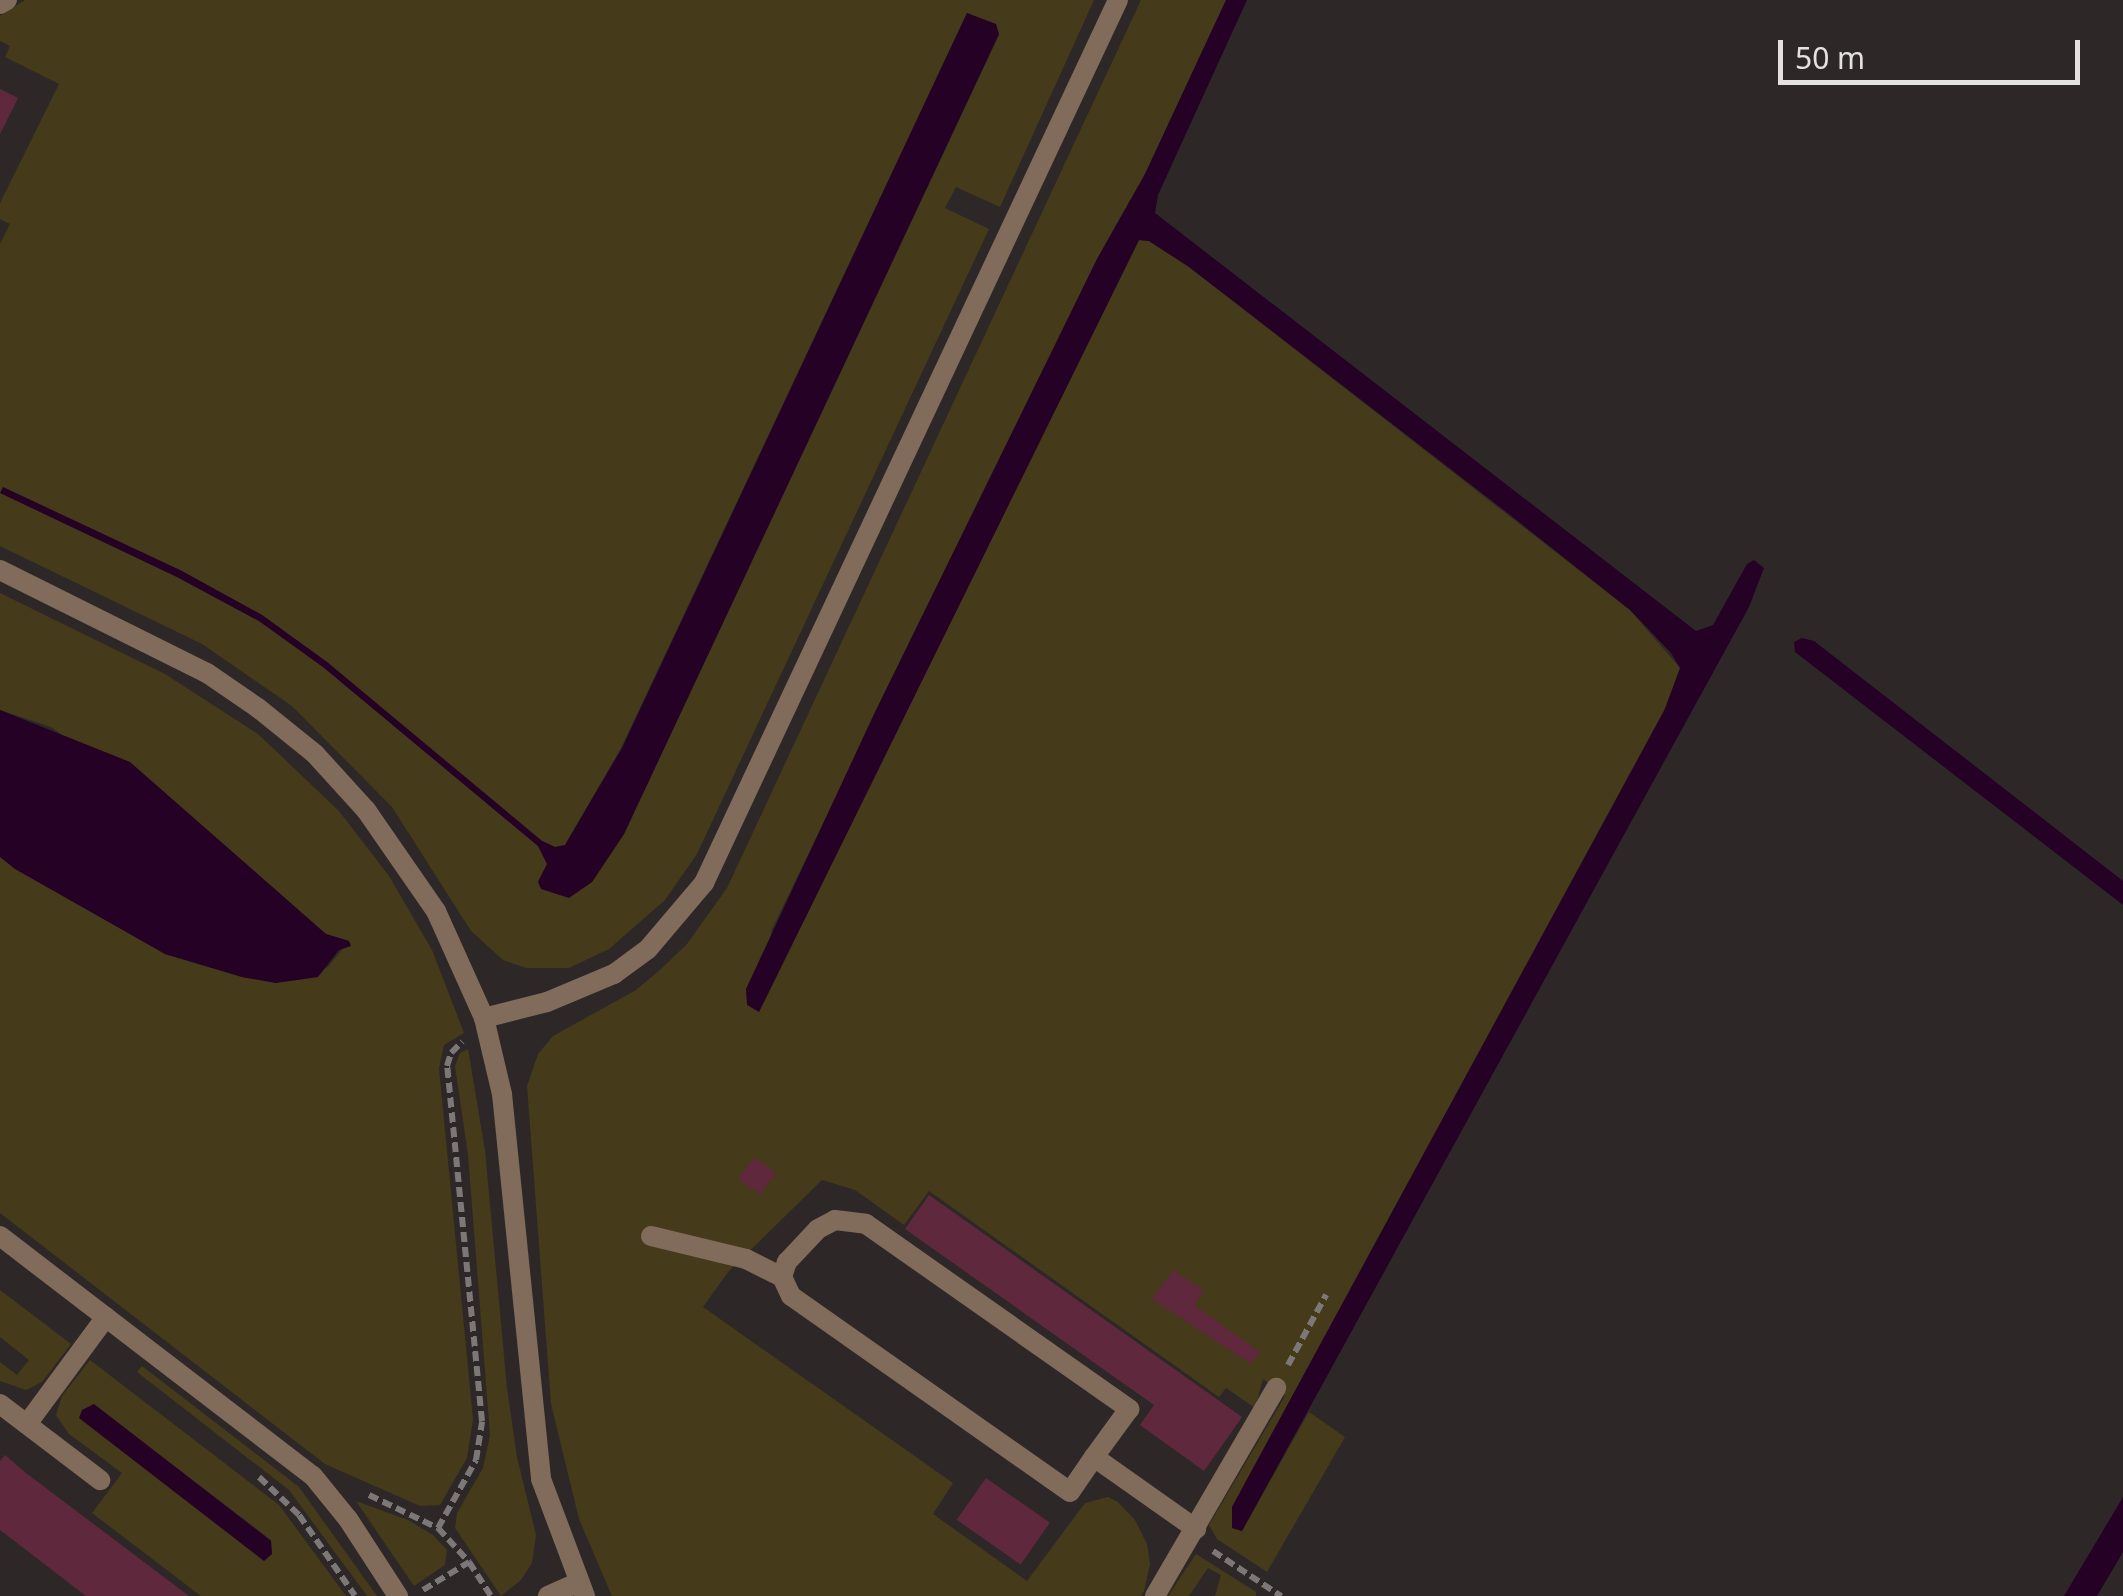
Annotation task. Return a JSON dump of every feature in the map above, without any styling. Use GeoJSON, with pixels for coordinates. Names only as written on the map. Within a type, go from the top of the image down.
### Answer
{"type":"FeatureCollection","features":[{"type":"Feature","properties":{"kind":"street"},"geometry":{"type":"LineString","coordinates":[[0,4],[7,0]]}},
{"type":"Feature","properties":{"kind":"street"},"geometry":{"type":"LineString","coordinates":[[486,1027],[614,974],[660,936],[704,882],[1118,0]]}},
{"type":"Feature","properties":{"kind":"street"},"geometry":{"type":"LineString","coordinates":[[0,570],[207,673],[315,754],[405,860],[436,911],[486,1027],[502,1094],[541,1478],[581,1590],[548,1596]]}},
{"type":"Feature","properties":{"kind":"street"},"geometry":{"type":"LineString","coordinates":[[651,1236],[746,1259],[782,1277],[791,1296],[1070,1492],[1129,1409],[866,1224],[835,1220],[818,1229],[787,1262],[782,1277]]}},
{"type":"Feature","properties":{"kind":"street"},"geometry":{"type":"LineString","coordinates":[[0,1236],[313,1476],[348,1518],[398,1596]]}},
{"type":"Feature","properties":{"kind":"street"},"geometry":{"type":"LineString","coordinates":[[27,1424],[106,1317]]}},
{"type":"Feature","properties":{"kind":"street"},"geometry":{"type":"LineString","coordinates":[[1156,1596],[1276,1388]]}},
{"type":"Feature","properties":{"kind":"street"},"geometry":{"type":"LineString","coordinates":[[0,1404],[100,1480]]}},
{"type":"Feature","properties":{"kind":"street"},"geometry":{"type":"LineString","coordinates":[[1094,1457],[1193,1533]]}},
{"type":"Feature","properties":{"kind":"path"},"geometry":{"type":"LineString","coordinates":[[438,1528],[476,1460],[482,1421],[447,1066],[456,1044],[486,1027]]}},
{"type":"Feature","properties":{"kind":"path"},"geometry":{"type":"LineString","coordinates":[[1276,1388],[1326,1295]]}},
{"type":"Feature","properties":{"kind":"path"},"geometry":{"type":"LineString","coordinates":[[243,1465],[299,1515],[355,1596]]}},
{"type":"Feature","properties":{"kind":"path"},"geometry":{"type":"LineString","coordinates":[[313,1476],[402,1508],[438,1528],[469,1562],[491,1596]]}},
{"type":"Feature","properties":{"kind":"path"},"geometry":{"type":"LineString","coordinates":[[1193,1533],[1281,1596]]}},
{"type":"Feature","properties":{"kind":"path"},"geometry":{"type":"LineString","coordinates":[[414,1596],[469,1562]]}},
{"type":"Feature","properties":{"kind":"shaded area"},"geometry":{"type":"Polygon","coordinates":[[[25,0],[1094,0],[1000,207],[956,187],[945,208],[989,229],[697,854],[665,900],[609,949],[569,968],[526,968],[503,960],[471,931],[392,807],[292,706],[202,644],[0,546],[0,244],[10,224],[0,219],[0,203],[59,84],[5,57],[10,46],[0,41],[0,16],[25,0]],[[967,13],[621,748],[565,845],[555,847],[542,841],[327,662],[262,615],[180,570],[1,493],[259,621],[323,667],[538,846],[547,864],[538,881],[592,882],[624,834],[999,35],[967,13]]]}},
{"type":"Feature","properties":{"kind":"shaded area"},"geometry":{"type":"Polygon","coordinates":[[[1141,0],[1226,0],[1145,174],[1097,259],[772,929],[759,1011],[1139,240],[1149,241],[1189,267],[1630,610],[1680,668],[1675,690],[1232,1507],[1232,1528],[1242,1531],[1309,1412],[1345,1437],[1267,1572],[1217,1539],[1209,1525],[1285,1396],[1263,1379],[1255,1408],[1226,1388],[1219,1397],[929,1191],[904,1225],[855,1190],[822,1180],[728,1272],[703,1307],[953,1483],[933,1514],[1027,1581],[1085,1503],[1108,1497],[1118,1502],[1135,1520],[1147,1544],[1150,1564],[1144,1591],[1141,1596],[612,1596],[579,1519],[551,1404],[527,1086],[538,1054],[553,1036],[636,990],[661,969],[687,944],[727,888],[1141,0]]]}},
{"type":"Feature","properties":{"kind":"shaded area"},"geometry":{"type":"Polygon","coordinates":[[[1226,0],[1247,0],[1158,195],[1155,213],[1696,631],[1713,625],[1747,564],[1754,560],[1764,568],[1749,607],[1242,1531],[1232,1528],[1232,1507],[1664,711],[1680,668],[1671,653],[1630,610],[1514,518],[1189,267],[1149,241],[1139,240],[759,1012],[747,1005],[746,989],[875,712],[1097,259],[1145,174],[1226,0]]]}},
{"type":"Feature","properties":{"kind":"shaded area"},"geometry":{"type":"Polygon","coordinates":[[[967,13],[996,24],[999,34],[624,834],[592,882],[569,898],[541,889],[538,882],[547,864],[538,846],[323,667],[259,621],[177,577],[0,493],[3,487],[180,570],[262,615],[327,662],[542,841],[555,847],[565,845],[622,748],[967,13]]]}},
{"type":"Feature","properties":{"kind":"shaded area"},"geometry":{"type":"Polygon","coordinates":[[[0,593],[165,674],[258,734],[339,811],[389,876],[432,950],[464,1033],[444,1045],[439,1068],[473,1419],[467,1458],[440,1505],[420,1506],[325,1464],[0,1213],[0,857],[165,954],[242,977],[276,983],[328,967],[349,941],[326,934],[51,727],[0,710],[0,593]]]}},
{"type":"Feature","properties":{"kind":"shaded area"},"geometry":{"type":"Polygon","coordinates":[[[1802,638],[1814,641],[2123,881],[2123,905],[1795,652],[1794,642],[1802,638]]]}},
{"type":"Feature","properties":{"kind":"shaded area"},"geometry":{"type":"Polygon","coordinates":[[[0,710],[130,762],[326,934],[349,941],[351,946],[339,950],[318,977],[276,983],[242,977],[165,954],[15,869],[0,857],[0,710]]]}},
{"type":"Feature","properties":{"kind":"shaded area"},"geometry":{"type":"Polygon","coordinates":[[[468,1049],[485,1150],[507,1388],[517,1457],[536,1535],[532,1563],[521,1580],[501,1596],[455,1528],[457,1513],[483,1468],[490,1435],[468,1155],[455,1066],[460,1053],[468,1049]]]}},
{"type":"Feature","properties":{"kind":"shaded area"},"geometry":{"type":"Polygon","coordinates":[[[0,1290],[71,1344],[42,1382],[26,1390],[0,1381],[0,1362],[17,1375],[29,1360],[0,1337],[0,1290]]]}},
{"type":"Feature","properties":{"kind":"shaded area"},"geometry":{"type":"Polygon","coordinates":[[[90,1360],[279,1505],[346,1596],[201,1596],[92,1513],[122,1473],[69,1434],[56,1415],[62,1396],[90,1360]],[[93,1404],[272,1554],[271,1540],[93,1404]]]}},
{"type":"Feature","properties":{"kind":"shaded area"},"geometry":{"type":"Polygon","coordinates":[[[142,1366],[299,1487],[377,1596],[367,1596],[289,1490],[137,1372],[142,1366]]]}},
{"type":"Feature","properties":{"kind":"shaded area"},"geometry":{"type":"Polygon","coordinates":[[[94,1404],[271,1541],[272,1554],[264,1561],[79,1418],[82,1410],[94,1404]]]}},
{"type":"Feature","properties":{"kind":"shaded area"},"geometry":{"type":"Polygon","coordinates":[[[2123,1497],[2123,1552],[2097,1596],[2064,1596],[2123,1497]]]}},
{"type":"Feature","properties":{"kind":"shaded area"},"geometry":{"type":"Polygon","coordinates":[[[356,1501],[408,1520],[433,1535],[447,1550],[445,1565],[414,1586],[356,1501]]]}},
{"type":"Feature","properties":{"kind":"shaded area"},"geometry":{"type":"Polygon","coordinates":[[[1196,1554],[1256,1592],[1256,1596],[1215,1596],[1221,1575],[1208,1568],[1189,1596],[1168,1596],[1196,1554]]]}},
{"type":"Feature","properties":{"kind":"building"},"geometry":{"type":"Polygon","coordinates":[[[0,89],[18,98],[0,134],[0,89]]]}},
{"type":"Feature","properties":{"kind":"building"},"geometry":{"type":"Polygon","coordinates":[[[754,1157],[776,1173],[760,1195],[738,1179],[754,1157]]]}},
{"type":"Feature","properties":{"kind":"building"},"geometry":{"type":"Polygon","coordinates":[[[929,1195],[1242,1417],[1204,1471],[1140,1425],[1154,1405],[905,1229],[929,1195]]]}},
{"type":"Feature","properties":{"kind":"building"},"geometry":{"type":"Polygon","coordinates":[[[1173,1270],[1204,1291],[1194,1305],[1260,1352],[1251,1364],[1152,1299],[1173,1270]]]}},
{"type":"Feature","properties":{"kind":"building"},"geometry":{"type":"Polygon","coordinates":[[[5,1455],[189,1596],[86,1596],[0,1530],[0,1461],[5,1455]]]}},
{"type":"Feature","properties":{"kind":"building"},"geometry":{"type":"Polygon","coordinates":[[[986,1478],[1050,1523],[1021,1565],[957,1520],[986,1478]]]}}]}
